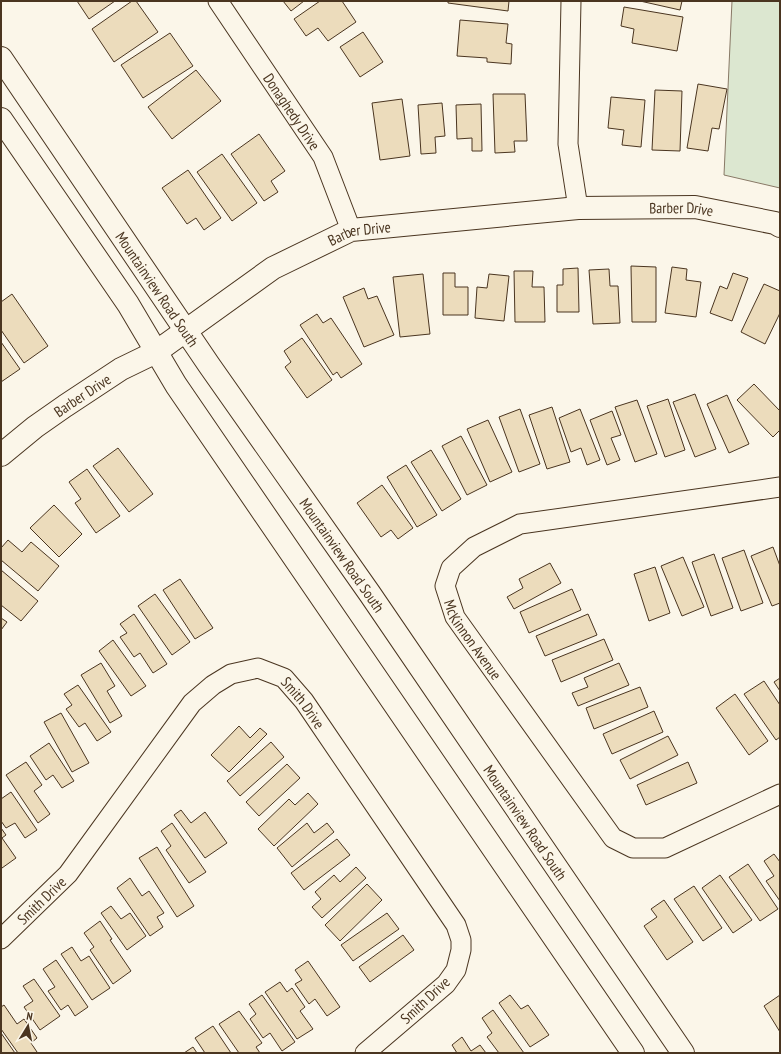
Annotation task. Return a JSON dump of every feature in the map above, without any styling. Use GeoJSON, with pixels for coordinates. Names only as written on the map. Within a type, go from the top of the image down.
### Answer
{"type":"FeatureCollection","features":[{"type":"Feature","properties":{"kind":"main road","name":"Mountainview Road South"},"geometry":{"type":"LineString","coordinates":[[1,58],[186,330],[370,594],[683,1053]]}},
{"type":"Feature","properties":{"kind":"main road"},"geometry":{"type":"LineString","coordinates":[[1,119],[128,304],[181,392],[633,1053]]}},
{"type":"Feature","properties":{"kind":"main road","name":"Barber Drive"},"geometry":{"type":"LineString","coordinates":[[1,455],[35,427],[112,375],[156,352],[273,268],[351,230],[578,208],[695,208],[775,223],[780,226]]}},
{"type":"Feature","properties":{"kind":"street","name":"Donaghedy Drive"},"geometry":{"type":"LineString","coordinates":[[218,1],[323,157],[351,230]]}},
{"type":"Feature","properties":{"kind":"street"},"geometry":{"type":"LineString","coordinates":[[571,1],[568,144],[578,208]]}},
{"type":"Feature","properties":{"kind":"street","name":"McKinnon Avenue"},"geometry":{"type":"LineString","coordinates":[[780,487],[520,524],[474,547],[451,568],[445,586],[455,617],[613,838],[633,848],[665,848],[780,794]]}},
{"type":"Feature","properties":{"kind":"street","name":"Smith Drive"},"geometry":{"type":"LineString","coordinates":[[1,939],[68,874],[192,703],[213,685],[231,674],[258,668],[284,678],[304,701],[456,925],[461,940],[456,970],[446,984],[365,1053]]}},
{"type":"Feature","properties":{"kind":"green space"},"geometry":{"type":"Polygon","coordinates":[[[732,1],[780,1],[780,188],[724,175],[732,1]]]}},
{"type":"Feature","properties":{"kind":"building"},"geometry":{"type":"Polygon","coordinates":[[[77,1],[115,1],[89,19],[77,1]]]}},
{"type":"Feature","properties":{"kind":"building"},"geometry":{"type":"Polygon","coordinates":[[[132,1],[136,1],[158,32],[114,62],[92,29],[132,1]]]}},
{"type":"Feature","properties":{"kind":"building"},"geometry":{"type":"Polygon","coordinates":[[[283,1],[304,1],[291,11],[283,1]]]}},
{"type":"Feature","properties":{"kind":"building"},"geometry":{"type":"Polygon","coordinates":[[[320,1],[342,1],[356,22],[328,41],[318,28],[306,36],[294,19],[320,1]]]}},
{"type":"Feature","properties":{"kind":"building"},"geometry":{"type":"Polygon","coordinates":[[[448,1],[509,1],[508,11],[448,3],[448,1]]]}},
{"type":"Feature","properties":{"kind":"building"},"geometry":{"type":"Polygon","coordinates":[[[640,1],[682,1],[680,10],[640,1]]]}},
{"type":"Feature","properties":{"kind":"building"},"geometry":{"type":"Polygon","coordinates":[[[624,7],[683,17],[677,51],[632,43],[634,29],[621,26],[624,7]]]}},
{"type":"Feature","properties":{"kind":"building"},"geometry":{"type":"Polygon","coordinates":[[[460,20],[508,24],[506,43],[512,44],[511,64],[487,62],[487,58],[457,56],[460,20]]]}},
{"type":"Feature","properties":{"kind":"building"},"geometry":{"type":"Polygon","coordinates":[[[363,32],[383,62],[360,77],[340,47],[363,32]]]}},
{"type":"Feature","properties":{"kind":"building"},"geometry":{"type":"Polygon","coordinates":[[[170,33],[193,66],[143,98],[121,65],[170,33]]]}},
{"type":"Feature","properties":{"kind":"building"},"geometry":{"type":"Polygon","coordinates":[[[196,70],[221,101],[172,139],[148,107],[196,70]]]}},
{"type":"Feature","properties":{"kind":"building"},"geometry":{"type":"Polygon","coordinates":[[[698,84],[727,89],[719,129],[712,128],[708,151],[687,148],[698,84]]]}},
{"type":"Feature","properties":{"kind":"building"},"geometry":{"type":"Polygon","coordinates":[[[655,90],[682,91],[680,151],[652,150],[655,90]]]}},
{"type":"Feature","properties":{"kind":"building"},"geometry":{"type":"Polygon","coordinates":[[[493,94],[525,94],[527,141],[514,141],[515,152],[495,153],[493,94]]]}},
{"type":"Feature","properties":{"kind":"building"},"geometry":{"type":"Polygon","coordinates":[[[611,97],[645,100],[641,147],[622,145],[624,130],[608,128],[611,97]]]}},
{"type":"Feature","properties":{"kind":"building"},"geometry":{"type":"Polygon","coordinates":[[[402,99],[410,156],[380,160],[372,103],[402,99]]]}},
{"type":"Feature","properties":{"kind":"building"},"geometry":{"type":"Polygon","coordinates":[[[442,103],[445,136],[435,137],[436,153],[421,154],[418,105],[442,103]]]}},
{"type":"Feature","properties":{"kind":"building"},"geometry":{"type":"Polygon","coordinates":[[[481,104],[482,151],[472,151],[472,138],[457,139],[456,105],[481,104]]]}},
{"type":"Feature","properties":{"kind":"building"},"geometry":{"type":"Polygon","coordinates":[[[259,134],[285,171],[271,181],[278,192],[264,201],[231,154],[259,134]]]}},
{"type":"Feature","properties":{"kind":"building"},"geometry":{"type":"Polygon","coordinates":[[[222,154],[257,203],[232,221],[197,172],[222,154]]]}},
{"type":"Feature","properties":{"kind":"building"},"geometry":{"type":"Polygon","coordinates":[[[188,170],[221,218],[204,230],[196,218],[187,224],[162,188],[188,170]]]}},
{"type":"Feature","properties":{"kind":"building"},"geometry":{"type":"Polygon","coordinates":[[[631,266],[656,267],[656,322],[632,322],[631,266]]]}},
{"type":"Feature","properties":{"kind":"building"},"geometry":{"type":"Polygon","coordinates":[[[672,267],[687,269],[686,280],[701,282],[696,317],[665,313],[672,267]]]}},
{"type":"Feature","properties":{"kind":"building"},"geometry":{"type":"Polygon","coordinates":[[[578,268],[579,312],[557,312],[557,285],[563,285],[563,269],[578,268]]]}},
{"type":"Feature","properties":{"kind":"building"},"geometry":{"type":"Polygon","coordinates":[[[609,269],[610,286],[618,286],[620,323],[593,324],[589,270],[609,269]]]}},
{"type":"Feature","properties":{"kind":"building"},"geometry":{"type":"Polygon","coordinates":[[[514,271],[533,271],[532,287],[544,287],[545,322],[515,322],[514,271]]]}},
{"type":"Feature","properties":{"kind":"building"},"geometry":{"type":"Polygon","coordinates":[[[443,273],[455,273],[455,287],[468,287],[468,315],[443,315],[443,273]]]}},
{"type":"Feature","properties":{"kind":"building"},"geometry":{"type":"Polygon","coordinates":[[[733,273],[748,278],[732,321],[710,313],[720,286],[727,289],[733,273]]]}},
{"type":"Feature","properties":{"kind":"building"},"geometry":{"type":"Polygon","coordinates":[[[423,274],[430,334],[400,337],[393,277],[423,274]]]}},
{"type":"Feature","properties":{"kind":"building"},"geometry":{"type":"Polygon","coordinates":[[[489,274],[509,276],[504,321],[475,318],[477,287],[487,288],[489,274]]]}},
{"type":"Feature","properties":{"kind":"building"},"geometry":{"type":"Polygon","coordinates":[[[764,284],[780,291],[780,313],[765,344],[741,332],[764,284]]]}},
{"type":"Feature","properties":{"kind":"building"},"geometry":{"type":"Polygon","coordinates":[[[364,288],[368,299],[377,296],[394,335],[364,347],[343,297],[364,288]]]}},
{"type":"Feature","properties":{"kind":"building"},"geometry":{"type":"Polygon","coordinates":[[[12,294],[48,346],[24,363],[1,330],[1,302],[12,294]]]}},
{"type":"Feature","properties":{"kind":"building"},"geometry":{"type":"Polygon","coordinates":[[[317,314],[323,323],[331,318],[362,364],[341,378],[337,372],[333,375],[300,325],[317,314]]]}},
{"type":"Feature","properties":{"kind":"building"},"geometry":{"type":"Polygon","coordinates":[[[302,338],[332,380],[307,398],[285,367],[291,362],[284,351],[302,338]]]}},
{"type":"Feature","properties":{"kind":"building"},"geometry":{"type":"Polygon","coordinates":[[[1,342],[20,369],[1,382],[1,342]]]}},
{"type":"Feature","properties":{"kind":"building"},"geometry":{"type":"Polygon","coordinates":[[[754,384],[780,411],[780,430],[773,437],[737,400],[754,384]]]}},
{"type":"Feature","properties":{"kind":"building"},"geometry":{"type":"Polygon","coordinates":[[[695,394],[716,449],[695,457],[673,402],[695,394]]]}},
{"type":"Feature","properties":{"kind":"building"},"geometry":{"type":"Polygon","coordinates":[[[727,395],[749,444],[729,453],[707,404],[727,395]]]}},
{"type":"Feature","properties":{"kind":"building"},"geometry":{"type":"Polygon","coordinates":[[[668,399],[685,450],[665,457],[647,406],[668,399]]]}},
{"type":"Feature","properties":{"kind":"building"},"geometry":{"type":"Polygon","coordinates":[[[637,400],[657,454],[635,462],[615,407],[637,400]]]}},
{"type":"Feature","properties":{"kind":"building"},"geometry":{"type":"Polygon","coordinates":[[[552,407],[570,462],[547,469],[529,415],[552,407]]]}},
{"type":"Feature","properties":{"kind":"building"},"geometry":{"type":"Polygon","coordinates":[[[520,409],[540,464],[519,472],[499,417],[520,409]]]}},
{"type":"Feature","properties":{"kind":"building"},"geometry":{"type":"Polygon","coordinates":[[[580,409],[600,460],[587,465],[581,448],[571,452],[559,418],[580,409]]]}},
{"type":"Feature","properties":{"kind":"building"},"geometry":{"type":"Polygon","coordinates":[[[612,411],[621,435],[611,438],[620,460],[607,465],[590,420],[612,411]]]}},
{"type":"Feature","properties":{"kind":"building"},"geometry":{"type":"Polygon","coordinates":[[[488,420],[512,472],[490,482],[467,429],[488,420]]]}},
{"type":"Feature","properties":{"kind":"building"},"geometry":{"type":"Polygon","coordinates":[[[461,436],[487,485],[467,495],[442,446],[461,436]]]}},
{"type":"Feature","properties":{"kind":"building"},"geometry":{"type":"Polygon","coordinates":[[[118,448],[153,494],[129,512],[93,466],[118,448]]]}},
{"type":"Feature","properties":{"kind":"building"},"geometry":{"type":"Polygon","coordinates":[[[431,450],[461,499],[442,511],[411,462],[431,450]]]}},
{"type":"Feature","properties":{"kind":"building"},"geometry":{"type":"Polygon","coordinates":[[[406,465],[437,515],[417,527],[387,477],[406,465]]]}},
{"type":"Feature","properties":{"kind":"building"},"geometry":{"type":"Polygon","coordinates":[[[87,469],[120,516],[96,533],[75,503],[81,499],[69,482],[87,469]]]}},
{"type":"Feature","properties":{"kind":"building"},"geometry":{"type":"Polygon","coordinates":[[[382,485],[413,528],[398,539],[391,530],[381,537],[357,503],[382,485]]]}},
{"type":"Feature","properties":{"kind":"building"},"geometry":{"type":"Polygon","coordinates":[[[54,505],[82,534],[59,557],[30,528],[54,505]]]}},
{"type":"Feature","properties":{"kind":"building"},"geometry":{"type":"Polygon","coordinates":[[[8,540],[22,552],[31,542],[59,566],[38,591],[1,560],[1,548],[8,540]]]}},
{"type":"Feature","properties":{"kind":"building"},"geometry":{"type":"Polygon","coordinates":[[[773,547],[780,566],[780,603],[772,606],[751,556],[773,547]]]}},
{"type":"Feature","properties":{"kind":"building"},"geometry":{"type":"Polygon","coordinates":[[[744,550],[763,603],[741,611],[722,558],[744,550]]]}},
{"type":"Feature","properties":{"kind":"building"},"geometry":{"type":"Polygon","coordinates":[[[714,554],[733,608],[711,616],[692,562],[714,554]]]}},
{"type":"Feature","properties":{"kind":"building"},"geometry":{"type":"Polygon","coordinates":[[[683,557],[704,607],[682,616],[661,566],[683,557]]]}},
{"type":"Feature","properties":{"kind":"building"},"geometry":{"type":"Polygon","coordinates":[[[550,563],[561,583],[514,609],[507,597],[523,588],[519,579],[550,563]]]}},
{"type":"Feature","properties":{"kind":"building"},"geometry":{"type":"Polygon","coordinates":[[[655,567],[670,613],[649,621],[634,574],[655,567]]]}},
{"type":"Feature","properties":{"kind":"building"},"geometry":{"type":"Polygon","coordinates":[[[1,570],[38,601],[21,621],[1,605],[1,570]]]}},
{"type":"Feature","properties":{"kind":"building"},"geometry":{"type":"Polygon","coordinates":[[[180,579],[213,628],[195,639],[163,590],[180,579]]]}},
{"type":"Feature","properties":{"kind":"building"},"geometry":{"type":"Polygon","coordinates":[[[572,589],[581,610],[529,633],[520,612],[572,589]]]}},
{"type":"Feature","properties":{"kind":"building"},"geometry":{"type":"Polygon","coordinates":[[[155,594],[190,642],[172,655],[138,606],[155,594]]]}},
{"type":"Feature","properties":{"kind":"building"},"geometry":{"type":"Polygon","coordinates":[[[134,614],[167,664],[153,673],[140,653],[134,657],[120,637],[127,633],[120,624],[134,614]]]}},
{"type":"Feature","properties":{"kind":"building"},"geometry":{"type":"Polygon","coordinates":[[[588,614],[597,635],[545,656],[536,636],[588,614]]]}},
{"type":"Feature","properties":{"kind":"building"},"geometry":{"type":"Polygon","coordinates":[[[1,618],[7,622],[1,630],[1,618]]]}},
{"type":"Feature","properties":{"kind":"building"},"geometry":{"type":"Polygon","coordinates":[[[604,639],[613,660],[561,682],[552,660],[604,639]]]}},
{"type":"Feature","properties":{"kind":"building"},"geometry":{"type":"Polygon","coordinates":[[[113,640],[146,686],[131,696],[99,651],[113,640]]]}},
{"type":"Feature","properties":{"kind":"building"},"geometry":{"type":"Polygon","coordinates":[[[101,663],[115,686],[107,691],[122,716],[110,723],[81,675],[101,663]]]}},
{"type":"Feature","properties":{"kind":"building"},"geometry":{"type":"Polygon","coordinates":[[[619,663],[629,685],[578,706],[572,693],[588,687],[584,678],[619,663]]]}},
{"type":"Feature","properties":{"kind":"building"},"geometry":{"type":"Polygon","coordinates":[[[780,678],[780,691],[774,682],[780,678]]]}},
{"type":"Feature","properties":{"kind":"building"},"geometry":{"type":"Polygon","coordinates":[[[764,681],[780,705],[780,737],[776,740],[744,694],[764,681]]]}},
{"type":"Feature","properties":{"kind":"building"},"geometry":{"type":"Polygon","coordinates":[[[78,685],[111,732],[97,741],[85,723],[79,727],[66,709],[72,705],[64,694],[78,685]]]}},
{"type":"Feature","properties":{"kind":"building"},"geometry":{"type":"Polygon","coordinates":[[[640,687],[648,707],[594,729],[586,708],[640,687]]]}},
{"type":"Feature","properties":{"kind":"building"},"geometry":{"type":"Polygon","coordinates":[[[735,694],[768,741],[749,755],[716,708],[735,694]]]}},
{"type":"Feature","properties":{"kind":"building"},"geometry":{"type":"Polygon","coordinates":[[[654,711],[663,732],[612,754],[603,734],[654,711]]]}},
{"type":"Feature","properties":{"kind":"building"},"geometry":{"type":"Polygon","coordinates":[[[61,713],[89,763],[72,772],[44,722],[61,713]]]}},
{"type":"Feature","properties":{"kind":"building"},"geometry":{"type":"Polygon","coordinates":[[[239,726],[250,738],[260,728],[267,734],[229,772],[211,755],[239,726]]]}},
{"type":"Feature","properties":{"kind":"building"},"geometry":{"type":"Polygon","coordinates":[[[668,736],[678,755],[630,779],[620,760],[668,736]]]}},
{"type":"Feature","properties":{"kind":"building"},"geometry":{"type":"Polygon","coordinates":[[[271,742],[284,757],[240,796],[227,781],[271,742]]]}},
{"type":"Feature","properties":{"kind":"building"},"geometry":{"type":"Polygon","coordinates":[[[49,743],[74,781],[62,788],[53,775],[46,780],[30,756],[49,743]]]}},
{"type":"Feature","properties":{"kind":"building"},"geometry":{"type":"Polygon","coordinates":[[[26,762],[42,785],[34,791],[50,814],[38,823],[6,775],[26,762]]]}},
{"type":"Feature","properties":{"kind":"building"},"geometry":{"type":"Polygon","coordinates":[[[688,762],[697,783],[646,805],[637,785],[688,762]]]}},
{"type":"Feature","properties":{"kind":"building"},"geometry":{"type":"Polygon","coordinates":[[[287,764],[300,778],[259,816],[246,802],[287,764]]]}},
{"type":"Feature","properties":{"kind":"building"},"geometry":{"type":"Polygon","coordinates":[[[11,792],[37,830],[25,838],[15,823],[6,828],[1,821],[1,799],[11,792]]]}},
{"type":"Feature","properties":{"kind":"building"},"geometry":{"type":"Polygon","coordinates":[[[308,793],[318,804],[274,846],[258,829],[289,799],[295,805],[308,793]]]}},
{"type":"Feature","properties":{"kind":"building"},"geometry":{"type":"Polygon","coordinates":[[[181,810],[191,823],[205,812],[227,843],[205,858],[174,815],[181,810]]]}},
{"type":"Feature","properties":{"kind":"building"},"geometry":{"type":"Polygon","coordinates":[[[172,823],[206,872],[189,883],[166,850],[171,846],[161,831],[172,823]]]}},
{"type":"Feature","properties":{"kind":"building"},"geometry":{"type":"Polygon","coordinates":[[[307,823],[314,833],[327,823],[334,832],[292,867],[277,848],[307,823]]]}},
{"type":"Feature","properties":{"kind":"building"},"geometry":{"type":"Polygon","coordinates":[[[1,828],[6,835],[2,838],[16,858],[2,868],[1,866],[1,828]]]}},
{"type":"Feature","properties":{"kind":"building"},"geometry":{"type":"Polygon","coordinates":[[[337,839],[350,855],[304,890],[291,873],[337,839]]]}},
{"type":"Feature","properties":{"kind":"building"},"geometry":{"type":"Polygon","coordinates":[[[157,847],[194,906],[177,917],[139,858],[157,847]]]}},
{"type":"Feature","properties":{"kind":"building"},"geometry":{"type":"Polygon","coordinates":[[[774,854],[780,862],[780,901],[766,881],[774,876],[764,861],[774,854]]]}},
{"type":"Feature","properties":{"kind":"building"},"geometry":{"type":"Polygon","coordinates":[[[748,864],[778,909],[760,921],[729,877],[748,864]]]}},
{"type":"Feature","properties":{"kind":"building"},"geometry":{"type":"Polygon","coordinates":[[[356,867],[366,878],[322,918],[312,907],[321,899],[315,892],[334,875],[340,882],[356,867]]]}},
{"type":"Feature","properties":{"kind":"building"},"geometry":{"type":"Polygon","coordinates":[[[720,875],[752,920],[733,933],[702,888],[720,875]]]}},
{"type":"Feature","properties":{"kind":"building"},"geometry":{"type":"Polygon","coordinates":[[[130,878],[142,896],[149,891],[164,913],[157,917],[163,927],[150,936],[117,888],[130,878]]]}},
{"type":"Feature","properties":{"kind":"building"},"geometry":{"type":"Polygon","coordinates":[[[367,884],[382,900],[340,941],[325,925],[367,884]]]}},
{"type":"Feature","properties":{"kind":"building"},"geometry":{"type":"Polygon","coordinates":[[[694,886],[722,928],[703,941],[674,899],[694,886]]]}},
{"type":"Feature","properties":{"kind":"building"},"geometry":{"type":"Polygon","coordinates":[[[664,900],[693,942],[667,960],[644,926],[657,917],[651,909],[664,900]]]}},
{"type":"Feature","properties":{"kind":"building"},"geometry":{"type":"Polygon","coordinates":[[[111,906],[121,919],[130,913],[146,936],[127,950],[101,913],[111,906]]]}},
{"type":"Feature","properties":{"kind":"building"},"geometry":{"type":"Polygon","coordinates":[[[387,913],[399,929],[353,961],[341,945],[387,913]]]}},
{"type":"Feature","properties":{"kind":"building"},"geometry":{"type":"Polygon","coordinates":[[[100,921],[112,939],[110,940],[131,971],[113,984],[90,950],[94,947],[84,933],[100,921]]]}},
{"type":"Feature","properties":{"kind":"building"},"geometry":{"type":"Polygon","coordinates":[[[403,935],[414,950],[370,982],[359,967],[403,935]]]}},
{"type":"Feature","properties":{"kind":"building"},"geometry":{"type":"Polygon","coordinates":[[[72,947],[81,961],[89,956],[110,988],[92,1000],[61,954],[72,947]]]}},
{"type":"Feature","properties":{"kind":"building"},"geometry":{"type":"Polygon","coordinates":[[[56,960],[88,1007],[75,1016],[68,1005],[61,1010],[48,991],[55,987],[43,969],[56,960]]]}},
{"type":"Feature","properties":{"kind":"building"},"geometry":{"type":"Polygon","coordinates":[[[308,961],[340,1007],[327,1016],[315,999],[309,1004],[295,984],[302,980],[295,970],[308,961]]]}},
{"type":"Feature","properties":{"kind":"building"},"geometry":{"type":"Polygon","coordinates":[[[34,979],[60,1016],[40,1030],[24,1007],[33,1001],[23,986],[34,979]]]}},
{"type":"Feature","properties":{"kind":"building"},"geometry":{"type":"Polygon","coordinates":[[[280,982],[287,992],[292,988],[305,1007],[300,1011],[313,1029],[297,1039],[265,992],[280,982]]]}},
{"type":"Feature","properties":{"kind":"building"},"geometry":{"type":"Polygon","coordinates":[[[262,995],[295,1042],[282,1051],[270,1033],[263,1038],[250,1019],[256,1014],[249,1004],[262,995]]]}},
{"type":"Feature","properties":{"kind":"building"},"geometry":{"type":"Polygon","coordinates":[[[510,995],[521,1009],[528,1005],[549,1035],[530,1047],[499,1003],[510,995]]]}},
{"type":"Feature","properties":{"kind":"building"},"geometry":{"type":"Polygon","coordinates":[[[780,995],[780,1032],[764,1006],[780,995]]]}},
{"type":"Feature","properties":{"kind":"building"},"geometry":{"type":"Polygon","coordinates":[[[4,1005],[17,1024],[24,1019],[37,1038],[31,1043],[37,1052],[36,1053],[18,1053],[1,1029],[1,1007],[4,1005]]]}},
{"type":"Feature","properties":{"kind":"building"},"geometry":{"type":"Polygon","coordinates":[[[493,1010],[524,1053],[499,1053],[487,1037],[492,1033],[482,1018],[493,1010]]]}},
{"type":"Feature","properties":{"kind":"building"},"geometry":{"type":"Polygon","coordinates":[[[239,1011],[262,1043],[256,1047],[260,1053],[239,1053],[219,1024],[239,1011]]]}},
{"type":"Feature","properties":{"kind":"building"},"geometry":{"type":"Polygon","coordinates":[[[213,1026],[231,1053],[205,1053],[195,1038],[213,1026]]]}},
{"type":"Feature","properties":{"kind":"building"},"geometry":{"type":"Polygon","coordinates":[[[1,1033],[15,1053],[1,1053],[1,1033]]]}},
{"type":"Feature","properties":{"kind":"building"},"geometry":{"type":"Polygon","coordinates":[[[462,1037],[471,1051],[480,1045],[486,1053],[457,1053],[452,1045],[462,1037]]]}},
{"type":"Feature","properties":{"kind":"building"},"geometry":{"type":"Polygon","coordinates":[[[193,1047],[197,1053],[184,1053],[193,1047]]]}}]}
